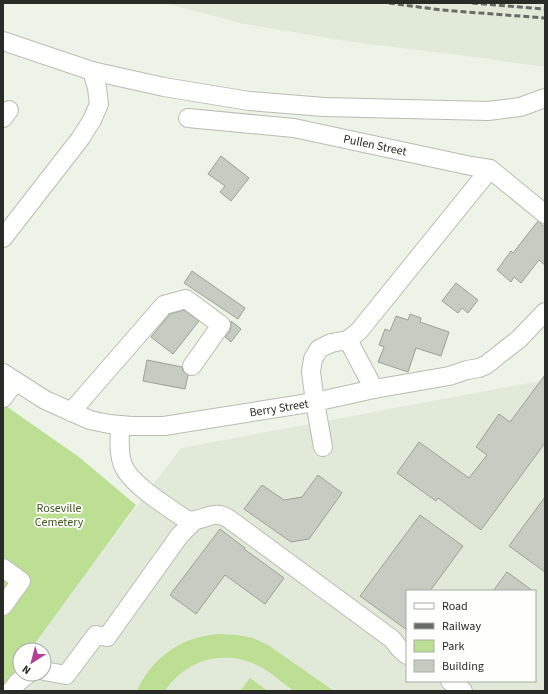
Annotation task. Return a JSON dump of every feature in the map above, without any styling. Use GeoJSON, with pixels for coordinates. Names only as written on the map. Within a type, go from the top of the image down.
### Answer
{"type":"FeatureCollection","features":[{"type":"Feature","properties":{"kind":"street"},"geometry":{"type":"LineString","coordinates":[[3,41],[92,71],[164,87],[249,102],[324,107],[488,111],[520,107],[545,98]]}},
{"type":"Feature","properties":{"kind":"street"},"geometry":{"type":"LineString","coordinates":[[3,238],[80,139],[92,120],[99,104],[97,88],[92,71]]}},
{"type":"Feature","properties":{"kind":"street","name":"Pullen Street"},"geometry":{"type":"LineString","coordinates":[[188,118],[294,128],[490,169]]}},
{"type":"Feature","properties":{"kind":"street"},"geometry":{"type":"LineString","coordinates":[[323,447],[314,402],[311,372],[313,359],[319,349],[331,343],[348,340],[359,331],[490,169],[545,214]]}},
{"type":"Feature","properties":{"kind":"street"},"geometry":{"type":"LineString","coordinates":[[71,412],[164,305],[186,298],[221,325],[192,366]]}},
{"type":"Feature","properties":{"kind":"street","name":"Berry Street"},"geometry":{"type":"LineString","coordinates":[[9,377],[45,400],[90,420],[132,426],[164,426],[314,402],[374,389],[449,376],[479,368],[486,365],[519,339],[545,312]]}},
{"type":"Feature","properties":{"kind":"street"},"geometry":{"type":"LineString","coordinates":[[348,340],[374,389]]}},
{"type":"Feature","properties":{"kind":"street"},"geometry":{"type":"LineString","coordinates":[[3,398],[9,377]]}},
{"type":"Feature","properties":{"kind":"street"},"geometry":{"type":"LineString","coordinates":[[120,425],[120,454],[123,466],[139,486],[185,519],[194,520],[223,515],[392,639],[406,655]]}},
{"type":"Feature","properties":{"kind":"street"},"geometry":{"type":"LineString","coordinates":[[52,672],[66,675],[96,635],[107,637],[180,535],[194,520]]}},
{"type":"Feature","properties":{"kind":"street"},"geometry":{"type":"LineString","coordinates":[[3,568],[21,581],[3,606]]}},
{"type":"Feature","properties":{"kind":"street"},"geometry":{"type":"LineString","coordinates":[[11,691],[18,682]]}},
{"type":"Feature","properties":{"kind":"street"},"geometry":{"type":"LineString","coordinates":[[451,682],[463,691]]}},
{"type":"Feature","properties":{"kind":"shaded area"},"geometry":{"type":"Polygon","coordinates":[[[164,3],[545,3],[545,67],[352,42],[245,24],[164,3]]]}},
{"type":"Feature","properties":{"kind":"shaded area"},"geometry":{"type":"Polygon","coordinates":[[[545,375],[545,691],[3,691],[3,684],[12,672],[12,682],[52,682],[52,642],[34,642],[181,448],[540,381],[545,375]]]}},
{"type":"Feature","properties":{"kind":"green space","name":"Roseville Cemetery"},"geometry":{"type":"Polygon","coordinates":[[[3,404],[79,457],[136,505],[36,642],[12,642],[12,675],[3,687],[3,404]]]}},
{"type":"Feature","properties":{"kind":"green space"},"geometry":{"type":"Polygon","coordinates":[[[220,634],[253,638],[268,645],[334,691],[294,691],[259,666],[232,658],[219,658],[207,660],[184,671],[165,691],[137,691],[148,671],[173,648],[194,639],[220,634]]]}},
{"type":"Feature","properties":{"kind":"green space"},"geometry":{"type":"Polygon","coordinates":[[[250,678],[268,691],[240,691],[250,678]]]}},
{"type":"Feature","properties":{"kind":"building"},"geometry":{"type":"Polygon","coordinates":[[[221,156],[249,178],[231,201],[220,192],[225,186],[208,174],[221,156]]]}},
{"type":"Feature","properties":{"kind":"building"},"geometry":{"type":"Polygon","coordinates":[[[538,221],[545,227],[545,265],[539,260],[521,283],[514,277],[511,282],[497,270],[511,251],[513,253],[538,221]]]}},
{"type":"Feature","properties":{"kind":"building"},"geometry":{"type":"Polygon","coordinates":[[[192,271],[245,308],[238,319],[184,283],[192,271]]]}},
{"type":"Feature","properties":{"kind":"building"},"geometry":{"type":"Polygon","coordinates":[[[456,283],[478,300],[468,313],[462,308],[458,313],[442,301],[456,283]]]}},
{"type":"Feature","properties":{"kind":"building"},"geometry":{"type":"Polygon","coordinates":[[[184,310],[199,321],[173,354],[151,337],[170,314],[184,310]]]}},
{"type":"Feature","properties":{"kind":"building"},"geometry":{"type":"Polygon","coordinates":[[[410,314],[421,318],[420,322],[449,332],[441,356],[416,348],[408,372],[378,362],[384,347],[379,345],[385,329],[390,331],[396,316],[408,320],[410,314]]]}},
{"type":"Feature","properties":{"kind":"building"},"geometry":{"type":"Polygon","coordinates":[[[231,321],[241,329],[231,342],[225,337],[230,331],[231,321]]]}},
{"type":"Feature","properties":{"kind":"building"},"geometry":{"type":"Polygon","coordinates":[[[147,360],[182,367],[183,371],[188,375],[185,389],[143,381],[147,360]]]}},
{"type":"Feature","properties":{"kind":"building"},"geometry":{"type":"Polygon","coordinates":[[[545,375],[545,443],[481,530],[438,498],[436,501],[397,473],[419,442],[469,478],[487,455],[476,447],[499,414],[510,422],[545,375]]]}},
{"type":"Feature","properties":{"kind":"building"},"geometry":{"type":"Polygon","coordinates":[[[318,475],[342,493],[309,539],[291,542],[244,509],[262,485],[284,500],[302,497],[318,475]]]}},
{"type":"Feature","properties":{"kind":"building"},"geometry":{"type":"Polygon","coordinates":[[[545,497],[545,572],[509,546],[545,497]]]}},
{"type":"Feature","properties":{"kind":"building"},"geometry":{"type":"Polygon","coordinates":[[[420,515],[463,546],[431,590],[406,590],[406,629],[360,596],[420,515]]]}},
{"type":"Feature","properties":{"kind":"building"},"geometry":{"type":"Polygon","coordinates":[[[220,529],[245,548],[244,549],[284,578],[265,604],[225,575],[196,614],[170,595],[220,529]]]}},
{"type":"Feature","properties":{"kind":"building"},"geometry":{"type":"Polygon","coordinates":[[[507,572],[532,590],[494,590],[507,572]]]}},
{"type":"Feature","properties":{"kind":"railway"},"geometry":{"type":"LineString","coordinates":[[389,3],[441,10],[545,18]]}},
{"type":"Feature","properties":{"kind":"railway"},"geometry":{"type":"LineString","coordinates":[[472,3],[545,9]]}}]}
